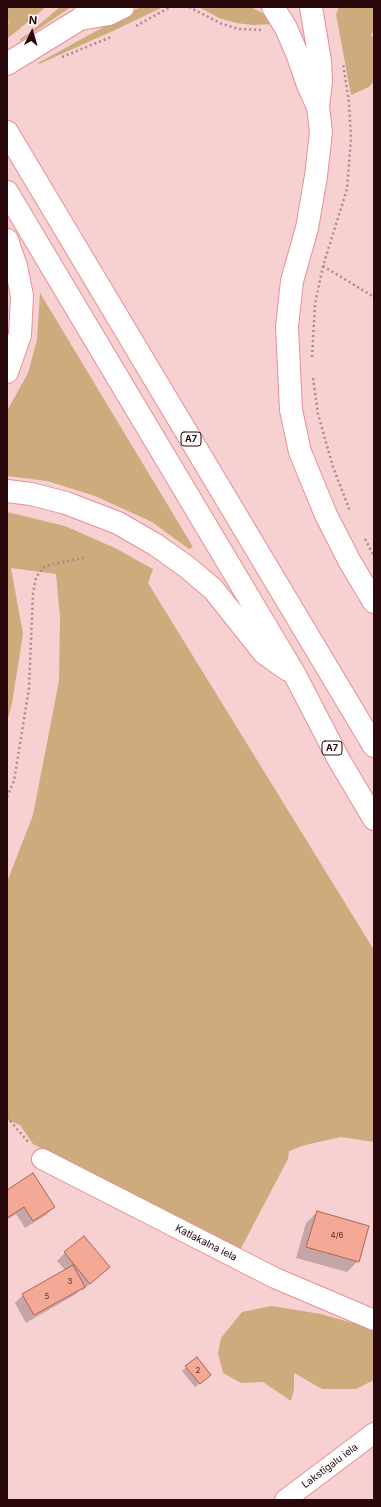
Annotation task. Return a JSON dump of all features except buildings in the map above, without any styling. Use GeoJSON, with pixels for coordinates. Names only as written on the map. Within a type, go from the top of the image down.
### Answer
{"type":"FeatureCollection","features":[{"type":"Feature","properties":{"kind":"main road"},"geometry":{"type":"LineString","coordinates":[[7,64],[86,13],[109,14],[123,7]]}},
{"type":"Feature","properties":{"kind":"main road"},"geometry":{"type":"LineString","coordinates":[[273,7],[286,28],[308,85],[318,106]]}},
{"type":"Feature","properties":{"kind":"main road"},"geometry":{"type":"LineString","coordinates":[[311,7],[320,61],[321,82],[318,106],[321,132],[316,176],[307,228],[292,281],[287,327],[292,410],[300,452],[323,508],[350,562],[374,602]]}},
{"type":"Feature","properties":{"kind":"main road","name":"A7"},"geometry":{"type":"LineString","coordinates":[[7,132],[374,746]]}},
{"type":"Feature","properties":{"kind":"main road","name":"A7"},"geometry":{"type":"LineString","coordinates":[[7,192],[295,675],[338,760],[374,819]]}},
{"type":"Feature","properties":{"kind":"main road"},"geometry":{"type":"LineString","coordinates":[[7,240],[16,266],[22,296],[20,336],[7,372]]}},
{"type":"Feature","properties":{"kind":"main road"},"geometry":{"type":"LineString","coordinates":[[7,491],[31,494],[66,503],[118,523],[156,545],[213,589],[264,653],[295,675]]}},
{"type":"Feature","properties":{"kind":"street","name":"Katlakalna iela"},"geometry":{"type":"LineString","coordinates":[[42,1159],[275,1278],[374,1320]]}},
{"type":"Feature","properties":{"kind":"street","name":"Lakstīgalu iela"},"geometry":{"type":"LineString","coordinates":[[285,1500],[374,1433]]}},
{"type":"Feature","properties":{"kind":"path"},"geometry":{"type":"LineString","coordinates":[[134,26],[170,7]]}},
{"type":"Feature","properties":{"kind":"path"},"geometry":{"type":"LineString","coordinates":[[59,59],[114,36]]}},
{"type":"Feature","properties":{"kind":"path"},"geometry":{"type":"LineString","coordinates":[[312,358],[315,304],[323,266],[347,189],[351,138],[342,58]]}},
{"type":"Feature","properties":{"kind":"path"},"geometry":{"type":"LineString","coordinates":[[323,266],[374,297]]}},
{"type":"Feature","properties":{"kind":"path"},"geometry":{"type":"LineString","coordinates":[[312,373],[318,414],[322,429],[333,467],[353,517]]}},
{"type":"Feature","properties":{"kind":"path"},"geometry":{"type":"LineString","coordinates":[[363,536],[374,556]]}},
{"type":"Feature","properties":{"kind":"path"},"geometry":{"type":"LineString","coordinates":[[7,797],[14,781],[29,688],[33,594],[36,577],[45,566],[86,557]]}},
{"type":"Feature","properties":{"kind":"path"},"geometry":{"type":"LineString","coordinates":[[7,1117],[42,1159]]}},
{"type":"Feature","properties":{"kind":"shaded area"},"geometry":{"type":"Polygon","coordinates":[[[7,7],[46,7],[7,38],[7,25],[9,23],[7,21],[7,7]]]}},
{"type":"Feature","properties":{"kind":"shaded area"},"geometry":{"type":"Polygon","coordinates":[[[60,7],[71,7],[21,41],[20,39],[60,7]]]}},
{"type":"Feature","properties":{"kind":"shaded area"},"geometry":{"type":"Polygon","coordinates":[[[140,7],[163,7],[115,30],[39,64],[38,63],[140,7]]]}},
{"type":"Feature","properties":{"kind":"shaded area"},"geometry":{"type":"Polygon","coordinates":[[[199,7],[251,7],[262,13],[275,24],[253,25],[236,23],[219,18],[199,7]]]}},
{"type":"Feature","properties":{"kind":"shaded area"},"geometry":{"type":"Polygon","coordinates":[[[339,7],[374,7],[374,31],[371,35],[374,38],[374,81],[369,87],[351,95],[336,14],[339,7]]]}},
{"type":"Feature","properties":{"kind":"shaded area"},"geometry":{"type":"Polygon","coordinates":[[[40,293],[193,547],[189,549],[152,522],[95,496],[47,481],[7,476],[7,411],[28,373],[37,340],[40,293]]]}},
{"type":"Feature","properties":{"kind":"shaded area"},"geometry":{"type":"Polygon","coordinates":[[[7,512],[65,526],[115,548],[153,569],[148,583],[374,950],[374,1142],[341,1137],[305,1145],[289,1151],[288,1159],[239,1252],[33,1144],[20,1125],[7,1120],[7,882],[33,815],[59,681],[60,617],[56,574],[11,568],[23,634],[12,703],[7,722],[7,512]]]}},
{"type":"Feature","properties":{"kind":"shaded area"},"geometry":{"type":"Polygon","coordinates":[[[271,1306],[321,1314],[374,1329],[374,1380],[356,1389],[322,1389],[294,1373],[294,1389],[291,1401],[263,1382],[241,1383],[223,1373],[218,1353],[221,1338],[242,1312],[271,1306]]]}}]}
